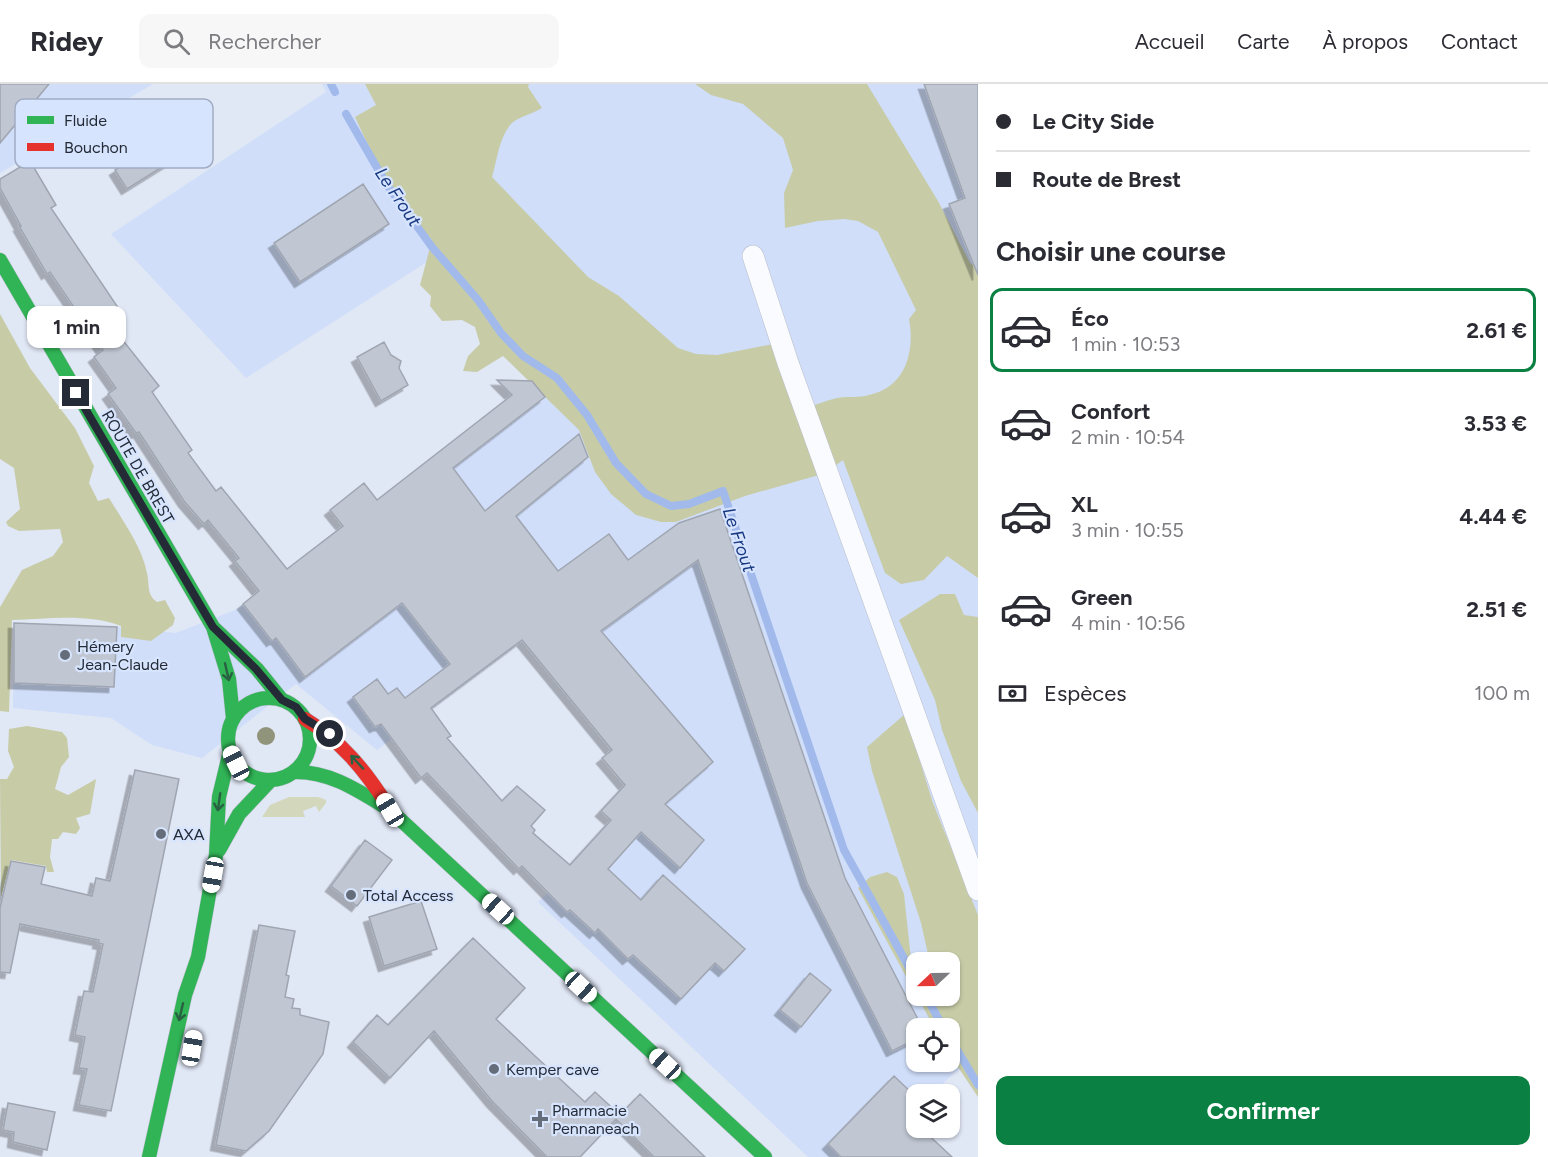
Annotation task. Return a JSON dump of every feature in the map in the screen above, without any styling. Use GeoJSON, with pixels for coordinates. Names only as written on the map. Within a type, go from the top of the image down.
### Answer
{"type":"FeatureCollection","features":[{"type":"Feature","properties":{"kind":"main road","name":"ROUTE DE BREST"},"geometry":{"type":"LineString","coordinates":[[0,260],[213,627],[229,679],[233,718]]}},
{"type":"Feature","properties":{"kind":"main road","name":"ROUTE DE BREST"},"geometry":{"type":"LineString","coordinates":[[213,627],[256,669],[282,700]]}},
{"type":"Feature","properties":{"kind":"main road"},"geometry":{"type":"LineString","coordinates":[[197,1003],[198,957],[216,855],[219,797],[230,751],[229,729],[233,718],[249,702],[271,698],[282,700],[296,707],[305,719],[330,734],[358,762],[390,810],[765,1157]]}},
{"type":"Feature","properties":{"kind":"main road"},"geometry":{"type":"LineString","coordinates":[[294,772],[302,764],[311,742],[305,719]]}},
{"type":"Feature","properties":{"kind":"main road"},"geometry":{"type":"LineString","coordinates":[[230,751],[236,763],[245,772],[257,778],[271,780],[304,771],[333,780],[390,810]]}},
{"type":"Feature","properties":{"kind":"main road"},"geometry":{"type":"LineString","coordinates":[[216,855],[239,814],[271,780]]}},
{"type":"Feature","properties":{"kind":"main road"},"geometry":{"type":"LineString","coordinates":[[149,1157],[185,995],[198,957]]}},
{"type":"Feature","properties":{"kind":"street"},"geometry":{"type":"LineString","coordinates":[[753,256],[789,363],[978,890]]}},
{"type":"Feature","properties":{"kind":"shaded area"},"geometry":{"type":"Polygon","coordinates":[[[0,84],[153,84],[127,99],[15,99],[15,164],[0,173],[0,84]]]}},
{"type":"Feature","properties":{"kind":"shaded area"},"geometry":{"type":"Polygon","coordinates":[[[322,84],[978,84],[978,1078],[970,1064],[960,1069],[960,1018],[906,1018],[906,1072],[955,1072],[942,1084],[906,1084],[906,1120],[871,1157],[808,1157],[538,902],[596,847],[591,842],[610,821],[601,811],[634,775],[522,641],[377,750],[296,684],[202,758],[152,745],[111,718],[13,708],[14,623],[117,627],[176,633],[235,610],[529,381],[441,253],[246,378],[111,234],[326,92],[322,84]]]}},
{"type":"Feature","properties":{"kind":"green space"},"geometry":{"type":"Polygon","coordinates":[[[365,84],[529,84],[528,87],[542,108],[515,121],[508,128],[501,142],[492,177],[588,277],[619,296],[678,348],[696,354],[717,355],[778,343],[801,409],[837,398],[869,395],[882,391],[892,384],[905,366],[909,355],[911,331],[909,319],[916,310],[878,232],[858,221],[844,219],[818,221],[785,228],[784,193],[793,170],[783,138],[743,104],[711,95],[695,84],[867,84],[938,201],[970,263],[978,267],[978,578],[947,556],[924,580],[901,584],[885,573],[843,460],[826,473],[745,496],[676,522],[661,522],[636,515],[611,494],[595,472],[579,430],[503,356],[477,372],[463,371],[468,356],[480,344],[475,327],[462,320],[442,321],[430,306],[431,296],[420,285],[432,240],[409,212],[389,182],[355,117],[376,105],[365,84]]]}},
{"type":"Feature","properties":{"kind":"green space"},"geometry":{"type":"Polygon","coordinates":[[[0,314],[30,368],[75,428],[94,466],[89,483],[98,501],[109,498],[131,534],[145,563],[151,596],[157,602],[165,600],[175,618],[173,625],[151,641],[121,637],[121,626],[95,619],[12,620],[9,712],[0,711],[0,607],[22,570],[53,556],[63,542],[60,529],[19,531],[8,526],[6,522],[20,509],[14,468],[0,459],[0,314]]]}},
{"type":"Feature","properties":{"kind":"green space"},"geometry":{"type":"Polygon","coordinates":[[[940,594],[955,594],[964,615],[978,617],[978,813],[961,781],[942,730],[935,700],[899,620],[940,594]]]}},
{"type":"Feature","properties":{"kind":"green space"},"geometry":{"type":"Polygon","coordinates":[[[905,714],[933,803],[978,915],[978,1097],[960,1070],[960,1018],[929,1018],[922,1006],[960,1006],[960,952],[928,952],[921,923],[872,771],[867,747],[905,714]]]}},
{"type":"Feature","properties":{"kind":"green space"},"geometry":{"type":"Polygon","coordinates":[[[27,726],[62,732],[67,738],[69,757],[61,767],[55,789],[68,795],[96,779],[90,814],[76,818],[80,828],[76,834],[63,832],[58,839],[52,839],[50,857],[54,872],[47,872],[46,866],[11,860],[1,897],[0,779],[7,779],[14,767],[8,751],[9,729],[27,726]]]}},
{"type":"Feature","properties":{"kind":"green space"},"geometry":{"type":"Polygon","coordinates":[[[289,797],[318,797],[326,800],[326,803],[319,812],[316,806],[303,811],[305,817],[262,817],[270,805],[289,797]]]}},
{"type":"Feature","properties":{"kind":"green space"},"geometry":{"type":"Polygon","coordinates":[[[887,872],[897,877],[904,894],[910,952],[906,952],[906,977],[858,888],[870,877],[887,872]]]}},
{"type":"Feature","properties":{"kind":"building"},"geometry":{"type":"Polygon","coordinates":[[[0,84],[49,84],[37,99],[15,99],[15,125],[0,143],[0,84]]]}},
{"type":"Feature","properties":{"kind":"building"},"geometry":{"type":"Polygon","coordinates":[[[924,84],[978,84],[978,275],[949,204],[965,198],[924,84]]]}},
{"type":"Feature","properties":{"kind":"building"},"geometry":{"type":"Polygon","coordinates":[[[18,168],[34,168],[56,205],[51,208],[123,315],[110,324],[159,386],[152,392],[192,450],[188,453],[216,491],[221,487],[287,569],[343,526],[330,510],[364,483],[377,500],[512,395],[497,380],[532,381],[545,397],[453,468],[485,511],[579,434],[588,457],[516,516],[558,571],[609,534],[628,560],[679,523],[720,509],[845,878],[906,996],[906,1006],[911,1006],[917,1018],[906,1018],[906,1044],[892,1051],[807,883],[698,560],[601,631],[713,762],[665,804],[704,840],[680,868],[641,832],[608,869],[641,900],[663,875],[745,949],[724,971],[715,963],[681,999],[633,955],[628,959],[598,929],[595,933],[570,910],[567,912],[522,866],[519,869],[427,773],[421,778],[381,724],[375,727],[353,697],[377,679],[388,694],[397,688],[405,698],[450,664],[402,603],[305,677],[276,638],[272,641],[243,604],[259,591],[235,561],[239,558],[208,520],[204,524],[184,501],[139,432],[136,433],[108,394],[116,388],[94,357],[103,350],[50,272],[47,274],[19,226],[21,226],[0,188],[0,179],[18,168]],[[522,640],[431,708],[451,736],[447,738],[502,801],[517,786],[545,810],[531,826],[535,830],[533,833],[570,865],[611,820],[601,811],[625,785],[602,758],[612,750],[522,640]]]}},
{"type":"Feature","properties":{"kind":"building"},"geometry":{"type":"Polygon","coordinates":[[[118,168],[160,168],[127,189],[115,170],[118,168]]]}},
{"type":"Feature","properties":{"kind":"building"},"geometry":{"type":"Polygon","coordinates":[[[363,184],[389,224],[300,282],[274,243],[363,184]]]}},
{"type":"Feature","properties":{"kind":"building"},"geometry":{"type":"Polygon","coordinates":[[[384,342],[391,355],[401,361],[399,368],[408,385],[381,401],[357,357],[384,342]]]}},
{"type":"Feature","properties":{"kind":"building","name":"Hémery Jean-Claude"},"geometry":{"type":"Polygon","coordinates":[[[14,623],[117,627],[114,687],[14,683],[14,623]]]}},
{"type":"Feature","properties":{"kind":"building"},"geometry":{"type":"Polygon","coordinates":[[[135,770],[179,779],[111,1111],[79,1105],[87,1069],[79,1068],[85,1037],[75,1035],[84,991],[93,992],[103,944],[98,943],[99,940],[20,924],[10,973],[0,972],[0,908],[11,861],[45,867],[41,884],[92,896],[96,878],[110,881],[135,770]]]}},
{"type":"Feature","properties":{"kind":"building"},"geometry":{"type":"Polygon","coordinates":[[[365,840],[392,860],[357,906],[331,886],[365,840]]]}},
{"type":"Feature","properties":{"kind":"building"},"geometry":{"type":"Polygon","coordinates":[[[421,901],[437,949],[384,966],[369,917],[421,901]]]}},
{"type":"Feature","properties":{"kind":"building"},"geometry":{"type":"Polygon","coordinates":[[[259,925],[295,931],[286,975],[289,976],[285,997],[294,999],[292,1008],[300,1009],[300,1015],[329,1022],[323,1054],[269,1131],[246,1151],[216,1145],[259,925]]]}},
{"type":"Feature","properties":{"kind":"building"},"geometry":{"type":"Polygon","coordinates":[[[473,938],[525,988],[496,1019],[535,1056],[585,1102],[595,1092],[620,1115],[640,1094],[705,1157],[654,1157],[616,1119],[580,1157],[547,1157],[492,1101],[434,1031],[390,1078],[353,1042],[377,1015],[388,1025],[473,938]]]}},
{"type":"Feature","properties":{"kind":"building"},"geometry":{"type":"Polygon","coordinates":[[[810,973],[831,990],[801,1027],[780,1010],[810,973]]]}},
{"type":"Feature","properties":{"kind":"building"},"geometry":{"type":"Polygon","coordinates":[[[894,1076],[906,1087],[906,1138],[932,1138],[952,1157],[841,1157],[828,1144],[894,1076]]]}},
{"type":"Feature","properties":{"kind":"building"},"geometry":{"type":"Polygon","coordinates":[[[8,1103],[55,1112],[47,1150],[13,1142],[14,1132],[3,1130],[8,1103]]]}},
{"type":"Feature","properties":{"kind":"waterway","name":"Le Frout"},"geometry":{"type":"LineString","coordinates":[[331,84],[335,92]]}},
{"type":"Feature","properties":{"kind":"waterway","name":"Le Frout"},"geometry":{"type":"LineString","coordinates":[[346,114],[387,185],[432,247],[478,300],[501,333],[523,356],[557,378],[587,415],[616,463],[646,494],[671,506],[689,504],[723,491],[844,850],[906,962]]}},
{"type":"Feature","properties":{"kind":"waterway","name":"Le Frout"},"geometry":{"type":"LineString","coordinates":[[931,1006],[938,1018]]}},
{"type":"Feature","properties":{"kind":"waterway","name":"Le Frout"},"geometry":{"type":"LineString","coordinates":[[960,1055],[978,1085]]}},
{"type":"Feature","properties":{"kind":"traffic: fast"},"geometry":{"type":"LineString","coordinates":[[0,260],[213,627],[229,679],[233,718]]}},
{"type":"Feature","properties":{"kind":"traffic: fast"},"geometry":{"type":"LineString","coordinates":[[215,629],[257,669],[282,700]]}},
{"type":"Feature","properties":{"kind":"traffic: fast"},"geometry":{"type":"LineString","coordinates":[[269,698],[285,701],[298,710],[307,723],[310,739],[307,755],[298,768],[285,777],[269,780],[253,777],[240,768],[231,755],[228,739],[231,723],[240,710],[253,701],[269,698]]}},
{"type":"Feature","properties":{"kind":"traffic: fast"},"geometry":{"type":"LineString","coordinates":[[149,1157],[185,995],[198,957],[216,855],[219,797],[230,751]]}},
{"type":"Feature","properties":{"kind":"traffic: fast"},"geometry":{"type":"LineString","coordinates":[[294,772],[333,779],[390,810],[765,1157]]}},
{"type":"Feature","properties":{"kind":"traffic: fast"},"geometry":{"type":"LineString","coordinates":[[219,850],[239,814],[271,780]]}},
{"type":"Feature","properties":{"kind":"traffic: jam"},"geometry":{"type":"LineString","coordinates":[[305,719],[330,737],[351,757],[387,805]]}},
{"type":"Feature","properties":{"kind":"place","name":"Hémery Jean-Claude"},"geometry":{"type":"Point","coordinates":[65,655]}},
{"type":"Feature","properties":{"kind":"place","name":"AXA"},"geometry":{"type":"Point","coordinates":[161,834]}},
{"type":"Feature","properties":{"kind":"place","name":"Total Access"},"geometry":{"type":"Point","coordinates":[351,895]}},
{"type":"Feature","properties":{"kind":"place","name":"Kemper cave"},"geometry":{"type":"Point","coordinates":[494,1069]}},
{"type":"Feature","properties":{"kind":"place","name":"Pharmacie Pennaneach"},"geometry":{"type":"Point","coordinates":[540,1119]}},
{"type":"Feature","properties":{"kind":"route"},"geometry":{"type":"LineString","coordinates":[[76,393],[213,627],[256,669],[282,700],[296,707],[305,719],[330,734]]}}]}
